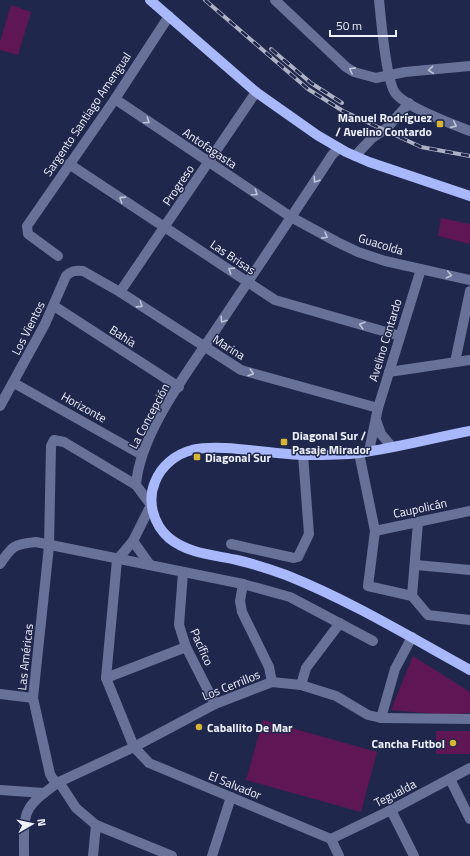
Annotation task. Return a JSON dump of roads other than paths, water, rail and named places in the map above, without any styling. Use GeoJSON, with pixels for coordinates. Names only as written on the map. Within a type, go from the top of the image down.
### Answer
{"type":"FeatureCollection","features":[{"type":"Feature","properties":{"kind":"main road"},"geometry":{"type":"LineString","coordinates":[[150,0],[256,92],[339,148],[355,156],[470,196]]}},
{"type":"Feature","properties":{"kind":"main road"},"geometry":{"type":"LineString","coordinates":[[470,431],[364,452],[303,455],[204,448],[182,454],[165,465],[155,481],[152,505],[155,518],[160,528],[180,545],[195,552],[260,566],[286,575],[353,605],[470,670]]}},
{"type":"Feature","properties":{"kind":"street"},"geometry":{"type":"LineString","coordinates":[[275,0],[287,5],[346,67],[354,72],[376,78],[405,72],[470,66]]}},
{"type":"Feature","properties":{"kind":"street"},"geometry":{"type":"LineString","coordinates":[[379,0],[389,76],[395,94],[409,103],[470,131]]}},
{"type":"Feature","properties":{"kind":"street","name":"Sargento Santiago Amengual"},"geometry":{"type":"LineString","coordinates":[[58,256],[28,234],[27,226],[115,99],[169,16]]}},
{"type":"Feature","properties":{"kind":"street","name":"Progreso"},"geometry":{"type":"LineString","coordinates":[[120,292],[256,92]]}},
{"type":"Feature","properties":{"kind":"street","name":"Antofagasta"},"geometry":{"type":"LineString","coordinates":[[115,99],[291,217]]}},
{"type":"Feature","properties":{"kind":"street"},"geometry":{"type":"LineString","coordinates":[[355,156],[372,138],[387,128],[409,103]]}},
{"type":"Feature","properties":{"kind":"street","name":"La Concepción"},"geometry":{"type":"LineString","coordinates":[[136,485],[137,470],[142,455],[155,427],[179,387],[291,217],[339,148]]}},
{"type":"Feature","properties":{"kind":"street","name":"Las Brisas"},"geometry":{"type":"LineString","coordinates":[[69,164],[275,300],[400,336]]}},
{"type":"Feature","properties":{"kind":"street","name":"Guacolda"},"geometry":{"type":"LineString","coordinates":[[291,217],[358,252],[385,261],[470,280]]}},
{"type":"Feature","properties":{"kind":"street","name":"Avelino Contardo"},"geometry":{"type":"LineString","coordinates":[[412,596],[368,586],[375,531],[364,452],[376,420],[378,408],[421,269]]}},
{"type":"Feature","properties":{"kind":"street","name":"Marina"},"geometry":{"type":"LineString","coordinates":[[83,271],[120,292],[233,366],[248,373],[378,408]]}},
{"type":"Feature","properties":{"kind":"street","name":"Los Vientos"},"geometry":{"type":"LineString","coordinates":[[0,406],[14,383],[54,306],[66,276],[70,272],[83,271]]}},
{"type":"Feature","properties":{"kind":"street"},"geometry":{"type":"LineString","coordinates":[[455,362],[470,292]]}},
{"type":"Feature","properties":{"kind":"street","name":"Bahía"},"geometry":{"type":"LineString","coordinates":[[54,306],[179,387]]}},
{"type":"Feature","properties":{"kind":"street"},"geometry":{"type":"LineString","coordinates":[[389,372],[470,360]]}},
{"type":"Feature","properties":{"kind":"street","name":"Horizonte"},"geometry":{"type":"LineString","coordinates":[[14,383],[142,455]]}},
{"type":"Feature","properties":{"kind":"street"},"geometry":{"type":"LineString","coordinates":[[376,420],[381,434],[392,447]]}},
{"type":"Feature","properties":{"kind":"street","name":"Las Américas"},"geometry":{"type":"LineString","coordinates":[[136,485],[64,442],[54,440],[51,446],[49,546],[33,698],[50,774],[54,781],[59,782],[76,808],[96,825],[158,853],[172,856]]}},
{"type":"Feature","properties":{"kind":"street"},"geometry":{"type":"LineString","coordinates":[[231,544],[294,558],[298,557],[309,534],[303,455]]}},
{"type":"Feature","properties":{"kind":"street"},"geometry":{"type":"LineString","coordinates":[[134,747],[106,678],[117,560],[133,541],[152,505],[136,485]]}},
{"type":"Feature","properties":{"kind":"street","name":"Caupolicán"},"geometry":{"type":"LineString","coordinates":[[375,531],[470,511]]}},
{"type":"Feature","properties":{"kind":"street"},"geometry":{"type":"LineString","coordinates":[[418,522],[416,565],[412,596],[428,615],[470,620]]}},
{"type":"Feature","properties":{"kind":"street"},"geometry":{"type":"LineString","coordinates":[[133,541],[150,565]]}},
{"type":"Feature","properties":{"kind":"street"},"geometry":{"type":"LineString","coordinates":[[0,564],[10,549],[18,544],[36,542],[117,560],[150,565],[183,573],[243,584],[290,597],[373,641]]}},
{"type":"Feature","properties":{"kind":"street"},"geometry":{"type":"LineString","coordinates":[[416,565],[470,570]]}},
{"type":"Feature","properties":{"kind":"street","name":"Pacífico"},"geometry":{"type":"LineString","coordinates":[[183,573],[179,625],[186,647],[215,704]]}},
{"type":"Feature","properties":{"kind":"street"},"geometry":{"type":"LineString","coordinates":[[243,584],[240,602],[242,612],[269,667],[272,682]]}},
{"type":"Feature","properties":{"kind":"street"},"geometry":{"type":"LineString","coordinates":[[301,685],[306,668],[340,623]]}},
{"type":"Feature","properties":{"kind":"street"},"geometry":{"type":"LineString","coordinates":[[381,718],[393,674],[412,637]]}},
{"type":"Feature","properties":{"kind":"street"},"geometry":{"type":"LineString","coordinates":[[106,678],[186,647]]}},
{"type":"Feature","properties":{"kind":"street","name":"Los Cerrillos"},"geometry":{"type":"LineString","coordinates":[[59,782],[134,747],[215,704],[272,682],[301,685],[336,696],[368,715],[381,718],[470,719]]}},
{"type":"Feature","properties":{"kind":"street"},"geometry":{"type":"LineString","coordinates":[[0,694],[33,698]]}},
{"type":"Feature","properties":{"kind":"street","name":"El Salvador"},"geometry":{"type":"LineString","coordinates":[[134,747],[149,763],[331,838]]}},
{"type":"Feature","properties":{"kind":"street","name":"Tegualda"},"geometry":{"type":"LineString","coordinates":[[331,838],[391,810],[470,768]]}},
{"type":"Feature","properties":{"kind":"street"},"geometry":{"type":"LineString","coordinates":[[450,779],[470,819]]}},
{"type":"Feature","properties":{"kind":"street"},"geometry":{"type":"LineString","coordinates":[[24,856],[24,823],[26,811],[37,798],[59,782]]}},
{"type":"Feature","properties":{"kind":"street"},"geometry":{"type":"LineString","coordinates":[[0,790],[44,793]]}},
{"type":"Feature","properties":{"kind":"street"},"geometry":{"type":"LineString","coordinates":[[212,856],[231,797]]}},
{"type":"Feature","properties":{"kind":"street"},"geometry":{"type":"LineString","coordinates":[[391,810],[414,856]]}},
{"type":"Feature","properties":{"kind":"street"},"geometry":{"type":"LineString","coordinates":[[93,856],[96,825]]}},
{"type":"Feature","properties":{"kind":"street"},"geometry":{"type":"LineString","coordinates":[[331,838],[339,856]]}},
{"type":"Feature","properties":{"kind":"railway"},"geometry":{"type":"LineString","coordinates":[[205,0],[308,89],[343,111],[421,147],[470,156]]}},
{"type":"Feature","properties":{"kind":"railway"},"geometry":{"type":"LineString","coordinates":[[271,49],[311,83],[342,103]]}},
{"type":"Feature","properties":{"kind":"place","name":"Manuel Rodríguez / Avelino Contardo"},"geometry":{"type":"Point","coordinates":[440,124]}},
{"type":"Feature","properties":{"kind":"place","name":"Diagonal Sur / Pasaje Mirador"},"geometry":{"type":"Point","coordinates":[284,442]}},
{"type":"Feature","properties":{"kind":"place","name":"Diagonal Sur"},"geometry":{"type":"Point","coordinates":[197,457]}},
{"type":"Feature","properties":{"kind":"place","name":"Caballito De Mar"},"geometry":{"type":"Point","coordinates":[199,727]}},
{"type":"Feature","properties":{"kind":"place","name":"Cancha Futbol"},"geometry":{"type":"Point","coordinates":[453,743]}}]}
